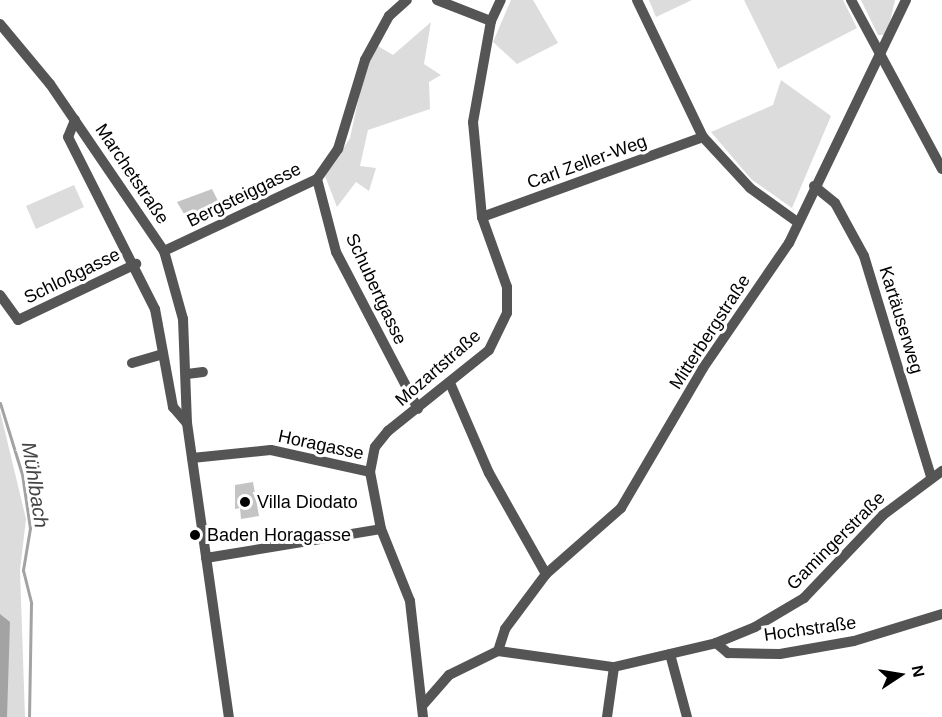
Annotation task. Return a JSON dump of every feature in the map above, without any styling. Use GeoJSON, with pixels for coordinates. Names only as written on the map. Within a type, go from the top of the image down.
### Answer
{"type":"FeatureCollection","features":[{"type":"Feature","properties":{"kind":"street","name":"Bergsteiggasse"},"geometry":{"type":"LineString","coordinates":[[164,251],[317,178],[338,149],[365,60],[389,16],[407,0]]}},
{"type":"Feature","properties":{"kind":"street"},"geometry":{"type":"LineString","coordinates":[[437,0],[491,21]]}},
{"type":"Feature","properties":{"kind":"street","name":"Mozartstraße"},"geometry":{"type":"LineString","coordinates":[[422,712],[410,601],[381,529],[370,472],[375,447],[489,350],[507,313],[507,287],[482,217],[473,122],[491,21],[501,0]]}},
{"type":"Feature","properties":{"kind":"street"},"geometry":{"type":"LineString","coordinates":[[637,0],[703,137],[750,188],[796,221]]}},
{"type":"Feature","properties":{"kind":"street"},"geometry":{"type":"LineString","coordinates":[[851,0],[880,58],[942,168]]}},
{"type":"Feature","properties":{"kind":"street","name":"Mitterbergstraße"},"geometry":{"type":"LineString","coordinates":[[498,651],[505,629],[546,574],[621,508],[704,368],[789,243],[796,221],[880,58],[906,0]]}},
{"type":"Feature","properties":{"kind":"street","name":"Marchetstraße"},"geometry":{"type":"LineString","coordinates":[[0,24],[75,120],[164,251],[183,319],[187,374],[187,423],[229,717]]}},
{"type":"Feature","properties":{"kind":"street","name":"Marchetstraße"},"geometry":{"type":"LineString","coordinates":[[75,120],[68,136],[136,264],[155,309],[173,407],[187,423]]}},
{"type":"Feature","properties":{"kind":"street","name":"Carl Zeller-Weg"},"geometry":{"type":"LineString","coordinates":[[482,217],[703,137]]}},
{"type":"Feature","properties":{"kind":"street","name":"Schubertgasse"},"geometry":{"type":"LineString","coordinates":[[317,178],[336,252],[418,409]]}},
{"type":"Feature","properties":{"kind":"street","name":"Kartäuserweg"},"geometry":{"type":"LineString","coordinates":[[814,186],[835,202],[864,256],[932,477]]}},
{"type":"Feature","properties":{"kind":"street","name":"Schloßgasse"},"geometry":{"type":"LineString","coordinates":[[0,295],[18,320],[136,264]]}},
{"type":"Feature","properties":{"kind":"street"},"geometry":{"type":"LineString","coordinates":[[132,363],[163,354]]}},
{"type":"Feature","properties":{"kind":"street"},"geometry":{"type":"LineString","coordinates":[[187,374],[203,372]]}},
{"type":"Feature","properties":{"kind":"street"},"geometry":{"type":"LineString","coordinates":[[450,383],[489,473],[546,574]]}},
{"type":"Feature","properties":{"kind":"street","name":"Horagasse"},"geometry":{"type":"LineString","coordinates":[[192,458],[271,450],[370,472]]}},
{"type":"Feature","properties":{"kind":"street","name":"Gamingerstraße"},"geometry":{"type":"LineString","coordinates":[[716,643],[755,627],[804,598],[883,514],[942,471]]}},
{"type":"Feature","properties":{"kind":"street"},"geometry":{"type":"LineString","coordinates":[[206,558],[381,529]]}},
{"type":"Feature","properties":{"kind":"street","name":"Hochstraße"},"geometry":{"type":"LineString","coordinates":[[716,643],[728,652],[780,654],[854,641],[942,614]]}},
{"type":"Feature","properties":{"kind":"street"},"geometry":{"type":"LineString","coordinates":[[422,712],[449,675],[498,651],[614,667],[716,643]]}},
{"type":"Feature","properties":{"kind":"street"},"geometry":{"type":"LineString","coordinates":[[670,654],[687,717]]}},
{"type":"Feature","properties":{"kind":"street"},"geometry":{"type":"LineString","coordinates":[[607,717],[614,667]]}},
{"type":"Feature","properties":{"kind":"shaded area"},"geometry":{"type":"Polygon","coordinates":[[[511,0],[533,0],[558,43],[517,64],[493,42],[511,0]]]}},
{"type":"Feature","properties":{"kind":"shaded area"},"geometry":{"type":"Polygon","coordinates":[[[649,0],[692,0],[656,17],[649,0]]]}},
{"type":"Feature","properties":{"kind":"shaded area"},"geometry":{"type":"Polygon","coordinates":[[[744,0],[843,0],[857,28],[778,69],[744,0]]]}},
{"type":"Feature","properties":{"kind":"shaded area"},"geometry":{"type":"Polygon","coordinates":[[[861,0],[895,0],[887,35],[878,35],[861,0]]]}},
{"type":"Feature","properties":{"kind":"shaded area"},"geometry":{"type":"Polygon","coordinates":[[[431,22],[424,64],[441,75],[429,82],[430,109],[368,130],[360,166],[376,168],[369,191],[356,182],[337,207],[325,176],[350,138],[366,65],[378,46],[393,55],[431,22]]]}},
{"type":"Feature","properties":{"kind":"shaded area"},"geometry":{"type":"Polygon","coordinates":[[[781,80],[831,116],[792,208],[751,179],[711,132],[773,105],[781,80]]]}},
{"type":"Feature","properties":{"kind":"shaded area"},"geometry":{"type":"Polygon","coordinates":[[[74,185],[84,207],[36,229],[26,206],[74,185]]]}},
{"type":"Feature","properties":{"kind":"shaded area"},"geometry":{"type":"Polygon","coordinates":[[[0,411],[26,519],[20,570],[25,717],[0,717],[0,411]]]}},
{"type":"Feature","properties":{"kind":"shaded area"},"geometry":{"type":"Polygon","coordinates":[[[0,614],[10,622],[7,717],[0,717],[0,614]]]}},
{"type":"Feature","properties":{"kind":"building"},"geometry":{"type":"Polygon","coordinates":[[[212,189],[219,203],[190,224],[177,202],[212,189]]]}},
{"type":"Feature","properties":{"kind":"building","name":"Villa Diodato"},"geometry":{"type":"Polygon","coordinates":[[[253,482],[259,516],[241,519],[240,508],[235,509],[235,485],[253,482]]]}},
{"type":"Feature","properties":{"kind":"waterway","name":"Mühlbach"},"geometry":{"type":"LineString","coordinates":[[0,403],[22,474],[30,528],[23,570],[31,603],[29,717]]}},
{"type":"Feature","properties":{"kind":"place","name":"Villa Diodato"},"geometry":{"type":"Point","coordinates":[245,502]}},
{"type":"Feature","properties":{"kind":"place","name":"Baden Horagasse"},"geometry":{"type":"Point","coordinates":[195,535]}}]}
